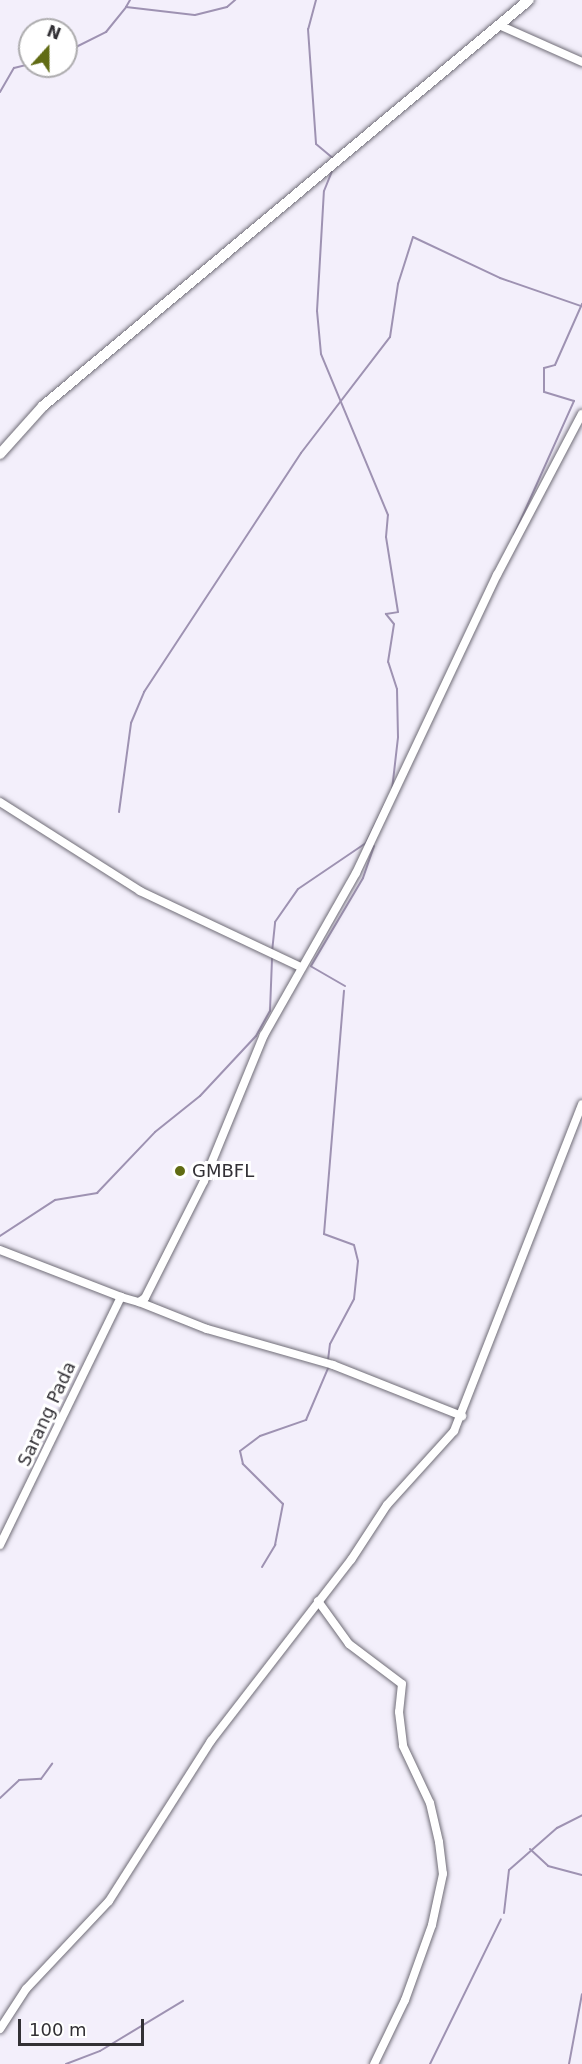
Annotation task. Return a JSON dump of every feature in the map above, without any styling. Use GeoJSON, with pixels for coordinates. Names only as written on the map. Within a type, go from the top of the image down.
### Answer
{"type":"FeatureCollection","features":[{"type":"Feature","properties":{"kind":"street"},"geometry":{"type":"LineString","coordinates":[[0,454],[78,376],[529,0]]}},
{"type":"Feature","properties":{"kind":"street"},"geometry":{"type":"LineString","coordinates":[[499,25],[582,62]]}},
{"type":"Feature","properties":{"kind":"street"},"geometry":{"type":"LineString","coordinates":[[139,1302],[204,1181],[264,1035],[356,873],[497,575],[582,414]]}},
{"type":"Feature","properties":{"kind":"street"},"geometry":{"type":"LineString","coordinates":[[0,802],[140,891],[302,967]]}},
{"type":"Feature","properties":{"kind":"street"},"geometry":{"type":"LineString","coordinates":[[0,2030],[26,1989],[109,1901],[211,1741],[318,1601],[387,1505],[435,1456],[462,1416],[582,1104]]}},
{"type":"Feature","properties":{"kind":"street"},"geometry":{"type":"LineString","coordinates":[[0,1250],[207,1329],[333,1365],[462,1416]]}},
{"type":"Feature","properties":{"kind":"street","name":"Sarang Pada"},"geometry":{"type":"LineString","coordinates":[[0,1545],[121,1297]]}},
{"type":"Feature","properties":{"kind":"street"},"geometry":{"type":"LineString","coordinates":[[318,1601],[349,1644],[402,1684],[399,1712],[403,1746],[430,1803],[439,1842],[443,1874],[432,1925],[405,2000],[374,2064]]}},
{"type":"Feature","properties":{"kind":"waterway"},"geometry":{"type":"LineString","coordinates":[[126,7],[130,0]]}},
{"type":"Feature","properties":{"kind":"waterway"},"geometry":{"type":"LineString","coordinates":[[78,46],[106,32],[126,7],[195,15],[227,7],[235,0]]}},
{"type":"Feature","properties":{"kind":"waterway"},"geometry":{"type":"LineString","coordinates":[[316,0],[308,29],[316,144],[334,159]]}},
{"type":"Feature","properties":{"kind":"waterway"},"geometry":{"type":"LineString","coordinates":[[0,92],[14,68],[18,67]]}},
{"type":"Feature","properties":{"kind":"waterway"},"geometry":{"type":"LineString","coordinates":[[272,952],[275,922],[298,889],[366,843],[392,790],[398,737],[397,689],[388,662],[394,624],[386,614],[398,612],[386,537],[388,515],[321,354],[317,311],[324,191],[332,171]]}},
{"type":"Feature","properties":{"kind":"waterway"},"geometry":{"type":"LineString","coordinates":[[119,812],[131,723],[144,692],[301,453],[390,337],[398,284],[413,237],[500,278],[581,306]]}},
{"type":"Feature","properties":{"kind":"waterway"},"geometry":{"type":"LineString","coordinates":[[514,535],[574,401],[544,392],[544,368],[555,365],[582,304]]}},
{"type":"Feature","properties":{"kind":"waterway"},"geometry":{"type":"LineString","coordinates":[[345,986],[311,966],[363,878],[374,846]]}},
{"type":"Feature","properties":{"kind":"waterway"},"geometry":{"type":"LineString","coordinates":[[0,1236],[55,1200],[97,1193],[155,1132],[200,1096],[256,1036],[270,1011],[272,958]]}},
{"type":"Feature","properties":{"kind":"waterway"},"geometry":{"type":"LineString","coordinates":[[328,1360],[330,1344],[354,1299],[358,1261],[354,1245],[324,1234],[344,991]]}},
{"type":"Feature","properties":{"kind":"waterway"},"geometry":{"type":"LineString","coordinates":[[262,1567],[275,1545],[283,1504],[243,1464],[240,1451],[260,1436],[306,1420],[329,1366]]}},
{"type":"Feature","properties":{"kind":"waterway"},"geometry":{"type":"LineString","coordinates":[[0,1798],[19,1780],[41,1779],[52,1764]]}},
{"type":"Feature","properties":{"kind":"waterway"},"geometry":{"type":"LineString","coordinates":[[504,1913],[509,1870],[557,1828],[582,1815]]}},
{"type":"Feature","properties":{"kind":"waterway"},"geometry":{"type":"LineString","coordinates":[[530,1849],[548,1866],[582,1875]]}},
{"type":"Feature","properties":{"kind":"waterway"},"geometry":{"type":"LineString","coordinates":[[430,2064],[501,1919]]}},
{"type":"Feature","properties":{"kind":"waterway"},"geometry":{"type":"LineString","coordinates":[[569,2064],[582,1994]]}},
{"type":"Feature","properties":{"kind":"waterway"},"geometry":{"type":"LineString","coordinates":[[66,2064],[100,2051],[183,2001]]}},
{"type":"Feature","properties":{"kind":"place","name":"GMBFL"},"geometry":{"type":"Point","coordinates":[180,1171]}}]}
